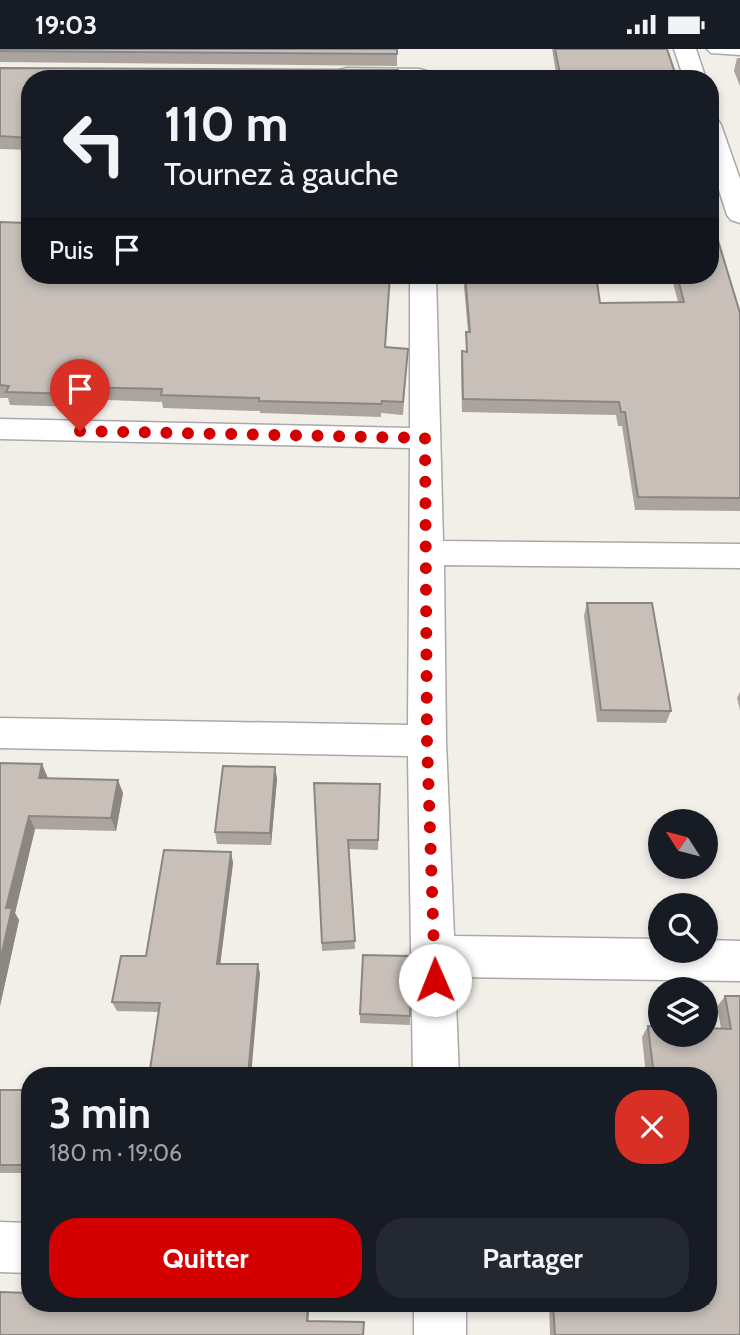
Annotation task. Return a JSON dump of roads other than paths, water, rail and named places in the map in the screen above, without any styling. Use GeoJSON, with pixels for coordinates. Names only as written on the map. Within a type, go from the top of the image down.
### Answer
{"type":"FeatureCollection","features":[{"type":"Feature","properties":{"kind":"street"},"geometry":{"type":"LineString","coordinates":[[419,49],[419,70]]}},
{"type":"Feature","properties":{"kind":"street"},"geometry":{"type":"LineString","coordinates":[[685,49],[692,70]]}},
{"type":"Feature","properties":{"kind":"street"},"geometry":{"type":"LineString","coordinates":[[718,49],[740,49]]}},
{"type":"Feature","properties":{"kind":"street"},"geometry":{"type":"LineString","coordinates":[[719,152],[740,215]]}},
{"type":"Feature","properties":{"kind":"street"},"geometry":{"type":"LineString","coordinates":[[423,284],[427,741],[435,956],[436,1067]]}},
{"type":"Feature","properties":{"kind":"street"},"geometry":{"type":"LineString","coordinates":[[0,429],[425,438]]}},
{"type":"Feature","properties":{"kind":"street"},"geometry":{"type":"LineString","coordinates":[[427,553],[740,557]]}},
{"type":"Feature","properties":{"kind":"street"},"geometry":{"type":"LineString","coordinates":[[0,733],[427,741]]}},
{"type":"Feature","properties":{"kind":"street"},"geometry":{"type":"LineString","coordinates":[[435,956],[740,961]]}},
{"type":"Feature","properties":{"kind":"street"},"geometry":{"type":"LineString","coordinates":[[0,1247],[21,1248]]}},
{"type":"Feature","properties":{"kind":"street"},"geometry":{"type":"LineString","coordinates":[[440,1312],[440,1335]]}}]}
